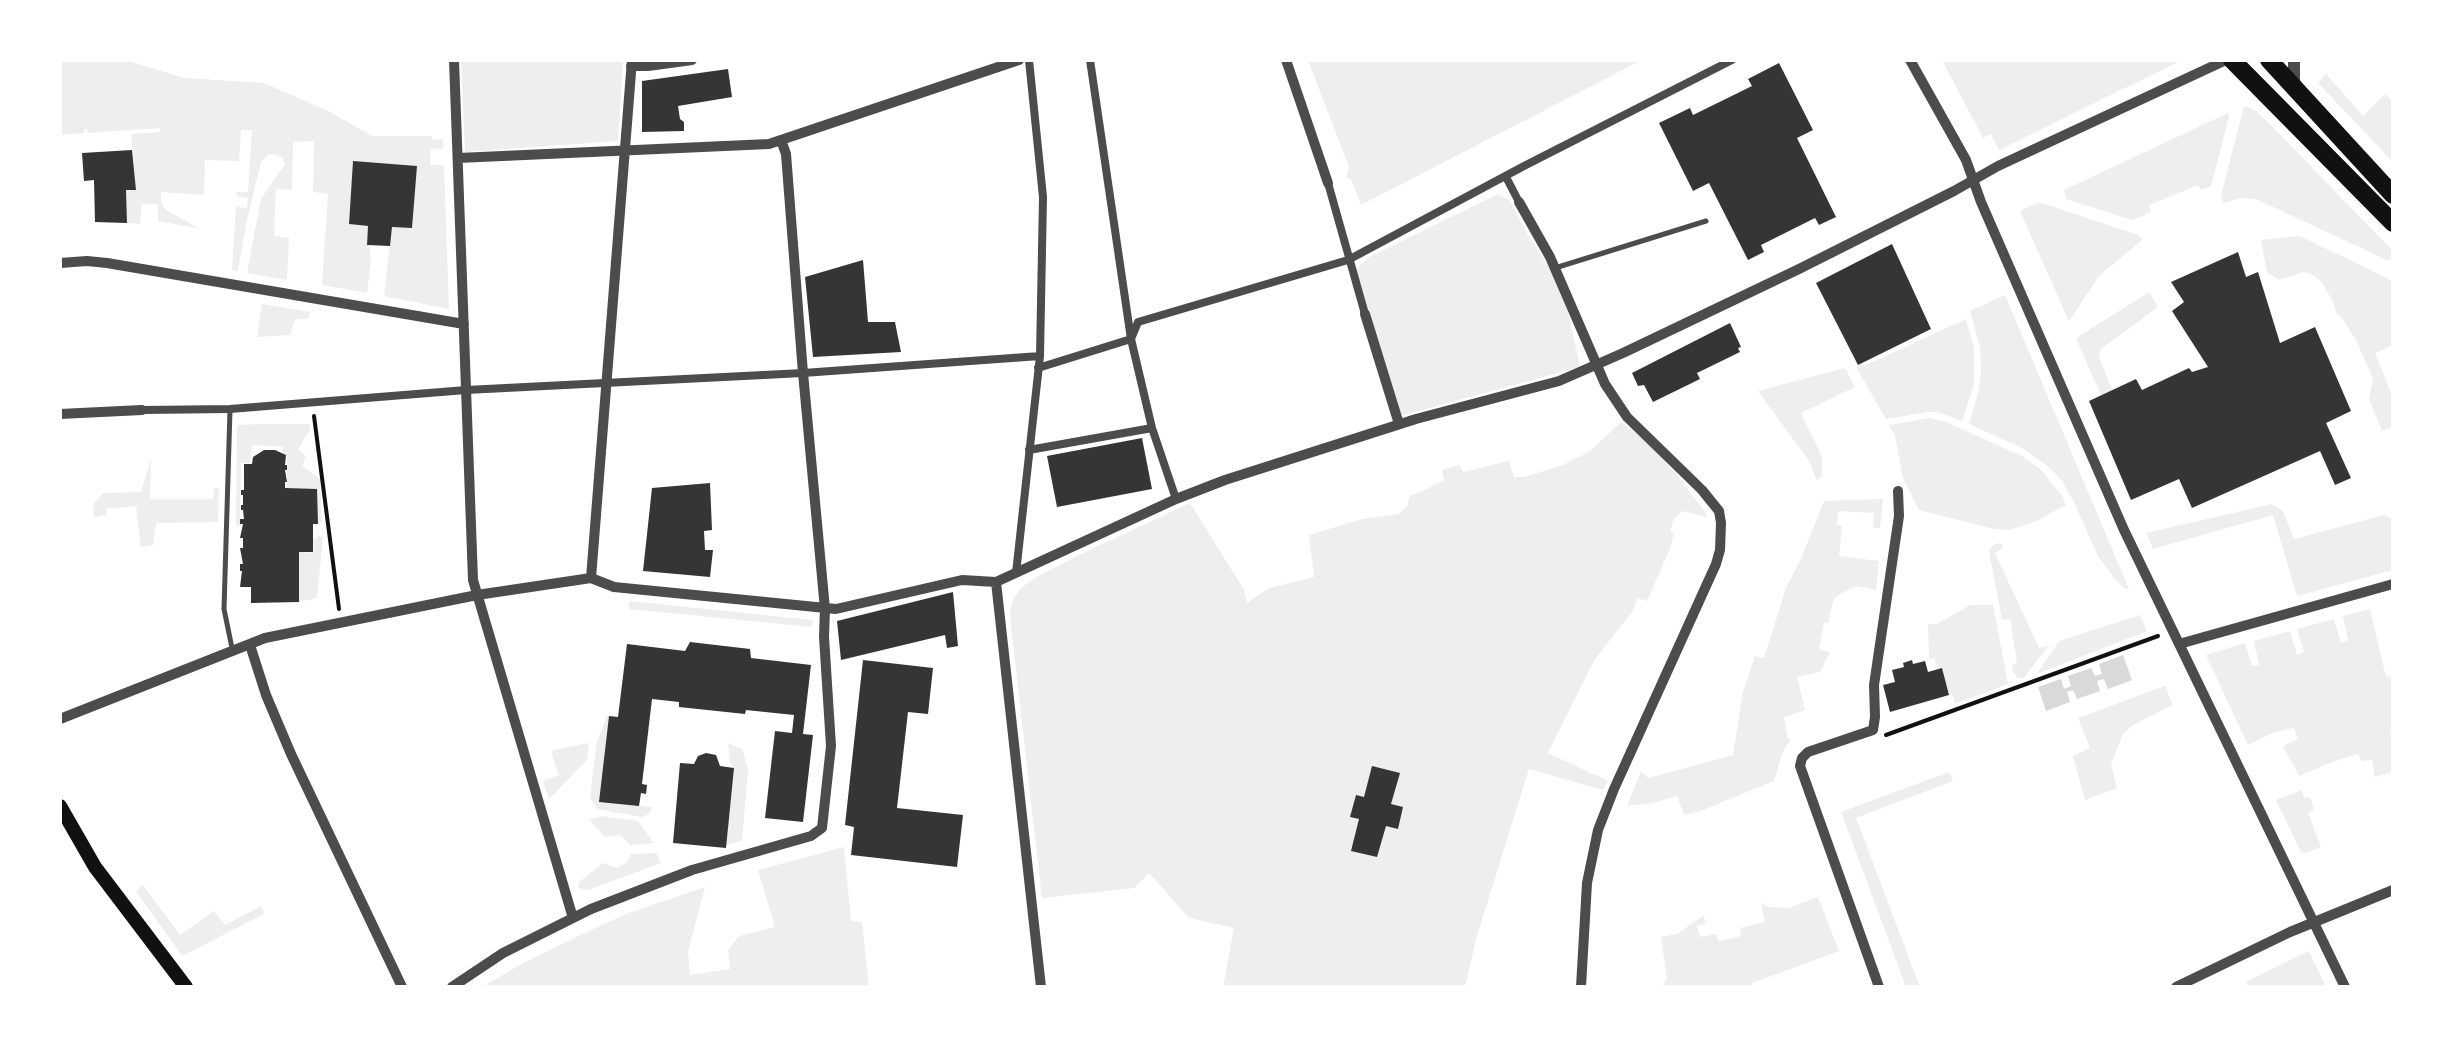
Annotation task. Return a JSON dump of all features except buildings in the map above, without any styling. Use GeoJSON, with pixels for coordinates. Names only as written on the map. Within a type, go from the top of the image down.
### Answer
{"type":"FeatureCollection","features":[{"type":"Feature","properties":{"kind":"highway"},"geometry":{"type":"LineString","coordinates":[[2229,60],[2393,223]]}},
{"type":"Feature","properties":{"kind":"highway"},"geometry":{"type":"LineString","coordinates":[[2269,60],[2393,194]]}},
{"type":"Feature","properties":{"kind":"main road"},"geometry":{"type":"LineString","coordinates":[[60,806],[94,866],[186,987]]}},
{"type":"Feature","properties":{"kind":"street"},"geometry":{"type":"LineString","coordinates":[[454,60],[473,580],[573,918]]}},
{"type":"Feature","properties":{"kind":"street"},"geometry":{"type":"LineString","coordinates":[[590,578],[632,63],[648,66],[692,60]]}},
{"type":"Feature","properties":{"kind":"street"},"geometry":{"type":"LineString","coordinates":[[458,158],[769,144],[1019,60]]}},
{"type":"Feature","properties":{"kind":"street"},"geometry":{"type":"LineString","coordinates":[[1016,574],[1040,356],[1042,198],[1030,60]]}},
{"type":"Feature","properties":{"kind":"street"},"geometry":{"type":"LineString","coordinates":[[1090,60],[1132,339],[1152,428],[1176,498]]}},
{"type":"Feature","properties":{"kind":"street"},"geometry":{"type":"LineString","coordinates":[[1286,60],[1328,183],[1399,424]]}},
{"type":"Feature","properties":{"kind":"street"},"geometry":{"type":"LineString","coordinates":[[1132,339],[1138,322],[1348,260],[1732,60]]}},
{"type":"Feature","properties":{"kind":"street"},"geometry":{"type":"LineString","coordinates":[[1910,60],[1966,160],[2116,514],[2345,987]]}},
{"type":"Feature","properties":{"kind":"street"},"geometry":{"type":"LineString","coordinates":[[60,720],[264,638],[477,595],[590,578],[614,588],[825,609],[962,580],[996,582],[1176,498],[1225,480],[1399,424],[1559,381],[1798,270],[1998,166],[2229,60]]}},
{"type":"Feature","properties":{"kind":"street"},"geometry":{"type":"LineString","coordinates":[[2294,60],[2294,82],[2303,98]]}},
{"type":"Feature","properties":{"kind":"street"},"geometry":{"type":"LineString","coordinates":[[452,987],[503,953],[573,918],[675,876],[811,836],[822,828],[831,746],[825,609],[782,140]]}},
{"type":"Feature","properties":{"kind":"street"},"geometry":{"type":"LineString","coordinates":[[1506,177],[1555,268],[1595,365],[1627,417],[1718,510],[1722,536],[1716,564],[1598,830],[1587,883],[1581,987]]}},
{"type":"Feature","properties":{"kind":"street"},"geometry":{"type":"LineString","coordinates":[[60,263],[107,262],[464,324]]}},
{"type":"Feature","properties":{"kind":"street"},"geometry":{"type":"LineString","coordinates":[[1038,368],[1132,339]]}},
{"type":"Feature","properties":{"kind":"street"},"geometry":{"type":"LineString","coordinates":[[60,414],[230,409],[466,390],[1040,356]]}},
{"type":"Feature","properties":{"kind":"street"},"geometry":{"type":"LineString","coordinates":[[1029,450],[1152,428]]}},
{"type":"Feature","properties":{"kind":"street"},"geometry":{"type":"LineString","coordinates":[[1880,987],[1800,762],[1808,752],[1873,730],[1874,685],[1900,516],[1898,491]]}},
{"type":"Feature","properties":{"kind":"street"},"geometry":{"type":"LineString","coordinates":[[996,582],[1041,987]]}},
{"type":"Feature","properties":{"kind":"street"},"geometry":{"type":"LineString","coordinates":[[2180,644],[2393,584]]}},
{"type":"Feature","properties":{"kind":"street"},"geometry":{"type":"LineString","coordinates":[[250,644],[291,754],[402,987]]}},
{"type":"Feature","properties":{"kind":"street"},"geometry":{"type":"LineString","coordinates":[[2176,987],[2314,922],[2393,890]]}},
{"type":"Feature","properties":{"kind":"lane"},"geometry":{"type":"LineString","coordinates":[[1555,268],[1706,221]]}},
{"type":"Feature","properties":{"kind":"lane"},"geometry":{"type":"LineString","coordinates":[[230,409],[224,609],[232,651]]}},
{"type":"Feature","properties":{"kind":"path"},"geometry":{"type":"LineString","coordinates":[[312,402],[341,624]]}},
{"type":"Feature","properties":{"kind":"path"},"geometry":{"type":"LineString","coordinates":[[1873,730],[1883,736],[2158,636]]}},
{"type":"Feature","properties":{"kind":"shaded area"},"geometry":{"type":"Polygon","coordinates":[[[60,60],[126,60],[184,78],[264,83],[330,112],[372,136],[443,139],[443,149],[431,149],[430,165],[444,165],[449,309],[384,296],[392,227],[412,228],[416,166],[353,162],[349,224],[368,226],[371,262],[367,293],[322,285],[328,194],[313,192],[314,141],[293,142],[292,190],[276,189],[274,236],[289,238],[287,280],[247,273],[261,199],[285,164],[276,155],[269,154],[261,162],[238,271],[232,270],[236,207],[247,208],[248,198],[237,196],[237,192],[248,192],[252,130],[241,130],[239,161],[205,160],[204,195],[161,192],[166,210],[200,229],[158,221],[158,205],[142,203],[140,224],[127,223],[126,190],[136,189],[131,134],[160,132],[161,128],[88,133],[84,129],[84,133],[60,135],[60,60]]]}},
{"type":"Feature","properties":{"kind":"shaded area"},"geometry":{"type":"Polygon","coordinates":[[[461,60],[623,60],[618,141],[465,152],[461,60]]]}},
{"type":"Feature","properties":{"kind":"shaded area"},"geometry":{"type":"Polygon","coordinates":[[[1308,60],[1642,60],[1361,205],[1351,179],[1346,177],[1349,167],[1308,60]]]}},
{"type":"Feature","properties":{"kind":"shaded area"},"geometry":{"type":"Polygon","coordinates":[[[1942,60],[2182,60],[1999,150],[1991,134],[1983,138],[1942,60]]]}},
{"type":"Feature","properties":{"kind":"shaded area"},"geometry":{"type":"Polygon","coordinates":[[[2326,74],[2363,116],[2385,94],[2393,102],[2393,162],[2318,83],[2326,74]]]}},
{"type":"Feature","properties":{"kind":"shaded area"},"geometry":{"type":"Polygon","coordinates":[[[2244,106],[2264,118],[2393,251],[2393,260],[2256,199],[2223,203],[2221,196],[2244,106]]]}},
{"type":"Feature","properties":{"kind":"shaded area"},"geometry":{"type":"Polygon","coordinates":[[[2228,113],[2211,186],[2201,190],[2198,185],[2149,205],[2151,212],[2132,220],[2066,199],[2064,190],[2228,113]]]}},
{"type":"Feature","properties":{"kind":"shaded area"},"geometry":{"type":"Polygon","coordinates":[[[1498,194],[1510,201],[1550,268],[1567,307],[1580,367],[1400,416],[1352,273],[1369,257],[1498,194]]]}},
{"type":"Feature","properties":{"kind":"shaded area"},"geometry":{"type":"Polygon","coordinates":[[[2039,202],[2143,239],[2099,276],[2069,321],[2020,211],[2039,202]]]}},
{"type":"Feature","properties":{"kind":"shaded area"},"geometry":{"type":"Polygon","coordinates":[[[2300,236],[2393,281],[2393,345],[2375,353],[2393,398],[2393,435],[2390,428],[2382,431],[2369,399],[2373,379],[2357,342],[2336,313],[2323,284],[2304,272],[2279,280],[2267,272],[2261,240],[2300,236]]]}},
{"type":"Feature","properties":{"kind":"shaded area"},"geometry":{"type":"Polygon","coordinates":[[[2149,292],[2158,307],[2101,349],[2099,357],[2112,390],[2101,395],[2076,338],[2149,292]]]}},
{"type":"Feature","properties":{"kind":"shaded area"},"geometry":{"type":"Polygon","coordinates":[[[2005,295],[2129,589],[2116,581],[2098,556],[2073,500],[2050,468],[2022,448],[1969,424],[1981,373],[1980,347],[1970,311],[2005,295]]]}},
{"type":"Feature","properties":{"kind":"shaded area"},"geometry":{"type":"Polygon","coordinates":[[[262,304],[310,312],[308,319],[295,319],[290,335],[257,337],[262,304]]]}},
{"type":"Feature","properties":{"kind":"shaded area"},"geometry":{"type":"Polygon","coordinates":[[[1966,319],[1974,348],[1974,384],[1962,421],[1938,412],[1886,419],[1856,367],[1966,319]]]}},
{"type":"Feature","properties":{"kind":"shaded area"},"geometry":{"type":"Polygon","coordinates":[[[1845,368],[1855,387],[1801,413],[1822,457],[1822,475],[1817,481],[1809,461],[1758,391],[1845,368]]]}},
{"type":"Feature","properties":{"kind":"shaded area"},"geometry":{"type":"Polygon","coordinates":[[[1930,418],[2022,456],[2040,469],[2066,505],[2010,530],[1919,510],[1903,478],[1889,425],[1930,418]]]}},
{"type":"Feature","properties":{"kind":"shaded area"},"geometry":{"type":"Polygon","coordinates":[[[1621,422],[1645,440],[1675,472],[1707,515],[1683,511],[1674,518],[1670,549],[1647,601],[1638,598],[1632,612],[1595,659],[1548,753],[1608,781],[1603,790],[1529,769],[1465,987],[1223,987],[1234,928],[1189,918],[1149,873],[1134,888],[1042,898],[1010,612],[1020,589],[1075,557],[1190,503],[1244,590],[1247,603],[1269,588],[1314,577],[1309,535],[1362,519],[1399,514],[1410,495],[1444,480],[1442,470],[1459,465],[1463,472],[1509,461],[1514,477],[1524,477],[1589,452],[1621,422]]]}},
{"type":"Feature","properties":{"kind":"shaded area"},"geometry":{"type":"Polygon","coordinates":[[[310,424],[298,450],[306,456],[302,466],[320,479],[322,522],[318,524],[287,488],[287,457],[283,447],[252,445],[250,463],[241,463],[240,525],[236,525],[237,425],[310,424]]]}},
{"type":"Feature","properties":{"kind":"shaded area"},"geometry":{"type":"Polygon","coordinates":[[[151,459],[150,499],[213,499],[214,488],[219,488],[218,522],[156,523],[153,545],[141,547],[136,506],[106,509],[106,515],[94,517],[93,505],[103,493],[141,492],[151,459]]]}},
{"type":"Feature","properties":{"kind":"shaded area"},"geometry":{"type":"Polygon","coordinates":[[[1883,499],[1880,528],[1873,528],[1874,513],[1838,511],[1837,525],[1842,526],[1839,556],[1879,561],[1876,590],[1855,586],[1834,598],[1819,649],[1830,652],[1820,672],[1797,677],[1805,710],[1784,718],[1791,739],[1774,781],[1684,815],[1677,796],[1627,806],[1641,771],[1648,778],[1733,755],[1743,692],[1755,656],[1764,658],[1786,588],[1824,501],[1883,499]]]}},
{"type":"Feature","properties":{"kind":"shaded area"},"geometry":{"type":"Polygon","coordinates":[[[2272,504],[2283,511],[2294,539],[2384,515],[2393,519],[2393,570],[2297,596],[2273,515],[2153,549],[2146,533],[2272,504]]]}},
{"type":"Feature","properties":{"kind":"shaded area"},"geometry":{"type":"Polygon","coordinates":[[[323,537],[317,598],[299,602],[299,552],[314,553],[313,539],[323,537]]]}},
{"type":"Feature","properties":{"kind":"shaded area"},"geometry":{"type":"Polygon","coordinates":[[[1998,543],[2003,548],[1995,553],[2039,648],[2049,645],[2024,678],[2013,672],[2012,665],[2017,662],[2010,619],[2002,620],[1989,551],[1998,543]]]}},
{"type":"Feature","properties":{"kind":"shaded area"},"geometry":{"type":"Polygon","coordinates":[[[629,601],[813,620],[812,627],[629,609],[629,601]]]}},
{"type":"Feature","properties":{"kind":"shaded area"},"geometry":{"type":"Polygon","coordinates":[[[1970,605],[1993,605],[2008,684],[1955,704],[1942,668],[1938,669],[1934,658],[1929,659],[1928,624],[1937,624],[1970,605]]]}},
{"type":"Feature","properties":{"kind":"shaded area"},"geometry":{"type":"Polygon","coordinates":[[[2370,609],[2386,677],[2393,676],[2393,772],[2375,777],[2372,760],[2362,761],[2358,754],[2299,776],[2283,746],[2298,739],[2294,728],[2274,732],[2248,745],[2206,655],[2245,643],[2252,666],[2259,665],[2254,641],[2290,631],[2297,655],[2304,652],[2297,629],[2334,619],[2341,643],[2348,640],[2343,616],[2370,609]]]}},
{"type":"Feature","properties":{"kind":"shaded area"},"geometry":{"type":"Polygon","coordinates":[[[2140,615],[2147,631],[2037,674],[2059,641],[2140,615]]]}},
{"type":"Feature","properties":{"kind":"shaded area"},"geometry":{"type":"Polygon","coordinates":[[[2123,655],[2132,680],[2108,689],[2104,679],[2097,681],[2100,691],[2077,699],[2073,690],[2067,692],[2070,702],[2046,711],[2038,687],[2061,679],[2064,689],[2071,686],[2068,676],[2091,668],[2095,676],[2102,674],[2099,664],[2123,655]]]}},
{"type":"Feature","properties":{"kind":"shaded area"},"geometry":{"type":"Polygon","coordinates":[[[2165,686],[2173,705],[2131,726],[2122,736],[2111,765],[2117,788],[2085,800],[2073,756],[2090,748],[2078,718],[2165,686]]]}},
{"type":"Feature","properties":{"kind":"shaded area"},"geometry":{"type":"Polygon","coordinates":[[[607,716],[600,801],[652,807],[642,817],[597,809],[590,798],[597,741],[607,716]]]}},
{"type":"Feature","properties":{"kind":"shaded area"},"geometry":{"type":"Polygon","coordinates":[[[589,743],[587,760],[549,799],[543,781],[559,775],[553,750],[589,743]]]}},
{"type":"Feature","properties":{"kind":"shaded area"},"geometry":{"type":"Polygon","coordinates":[[[728,743],[742,749],[748,769],[742,841],[726,845],[734,768],[728,743]]]}},
{"type":"Feature","properties":{"kind":"shaded area"},"geometry":{"type":"Polygon","coordinates":[[[1949,772],[1953,781],[1856,818],[1920,987],[1906,987],[1841,812],[1949,772]]]}},
{"type":"Feature","properties":{"kind":"shaded area"},"geometry":{"type":"Polygon","coordinates":[[[2302,790],[2304,798],[2310,797],[2314,810],[2308,813],[2321,847],[2305,853],[2301,852],[2276,800],[2302,790]]]}},
{"type":"Feature","properties":{"kind":"shaded area"},"geometry":{"type":"Polygon","coordinates":[[[602,816],[638,821],[654,843],[630,845],[620,835],[605,837],[589,820],[602,816]]]}},
{"type":"Feature","properties":{"kind":"shaded area"},"geometry":{"type":"Polygon","coordinates":[[[844,847],[851,921],[862,922],[869,987],[482,987],[626,914],[705,887],[688,952],[690,975],[730,969],[728,950],[739,936],[775,927],[758,870],[844,847]]]}},
{"type":"Feature","properties":{"kind":"shaded area"},"geometry":{"type":"Polygon","coordinates":[[[656,853],[661,863],[588,890],[578,888],[579,882],[603,863],[617,868],[631,854],[656,853]]]}},
{"type":"Feature","properties":{"kind":"shaded area"},"geometry":{"type":"Polygon","coordinates":[[[143,885],[180,935],[214,911],[225,925],[261,906],[264,914],[182,956],[136,891],[143,885]]]}},
{"type":"Feature","properties":{"kind":"shaded area"},"geometry":{"type":"Polygon","coordinates":[[[1818,897],[1839,951],[1752,983],[1753,987],[1662,987],[1667,978],[1661,937],[1677,934],[1704,915],[1705,924],[1697,926],[1700,937],[1716,934],[1719,941],[1741,936],[1740,928],[1765,922],[1761,903],[1789,908],[1818,897]]]}},
{"type":"Feature","properties":{"kind":"shaded area"},"geometry":{"type":"Polygon","coordinates":[[[2309,951],[2326,987],[2248,987],[2246,982],[2309,951]]]}}]}
